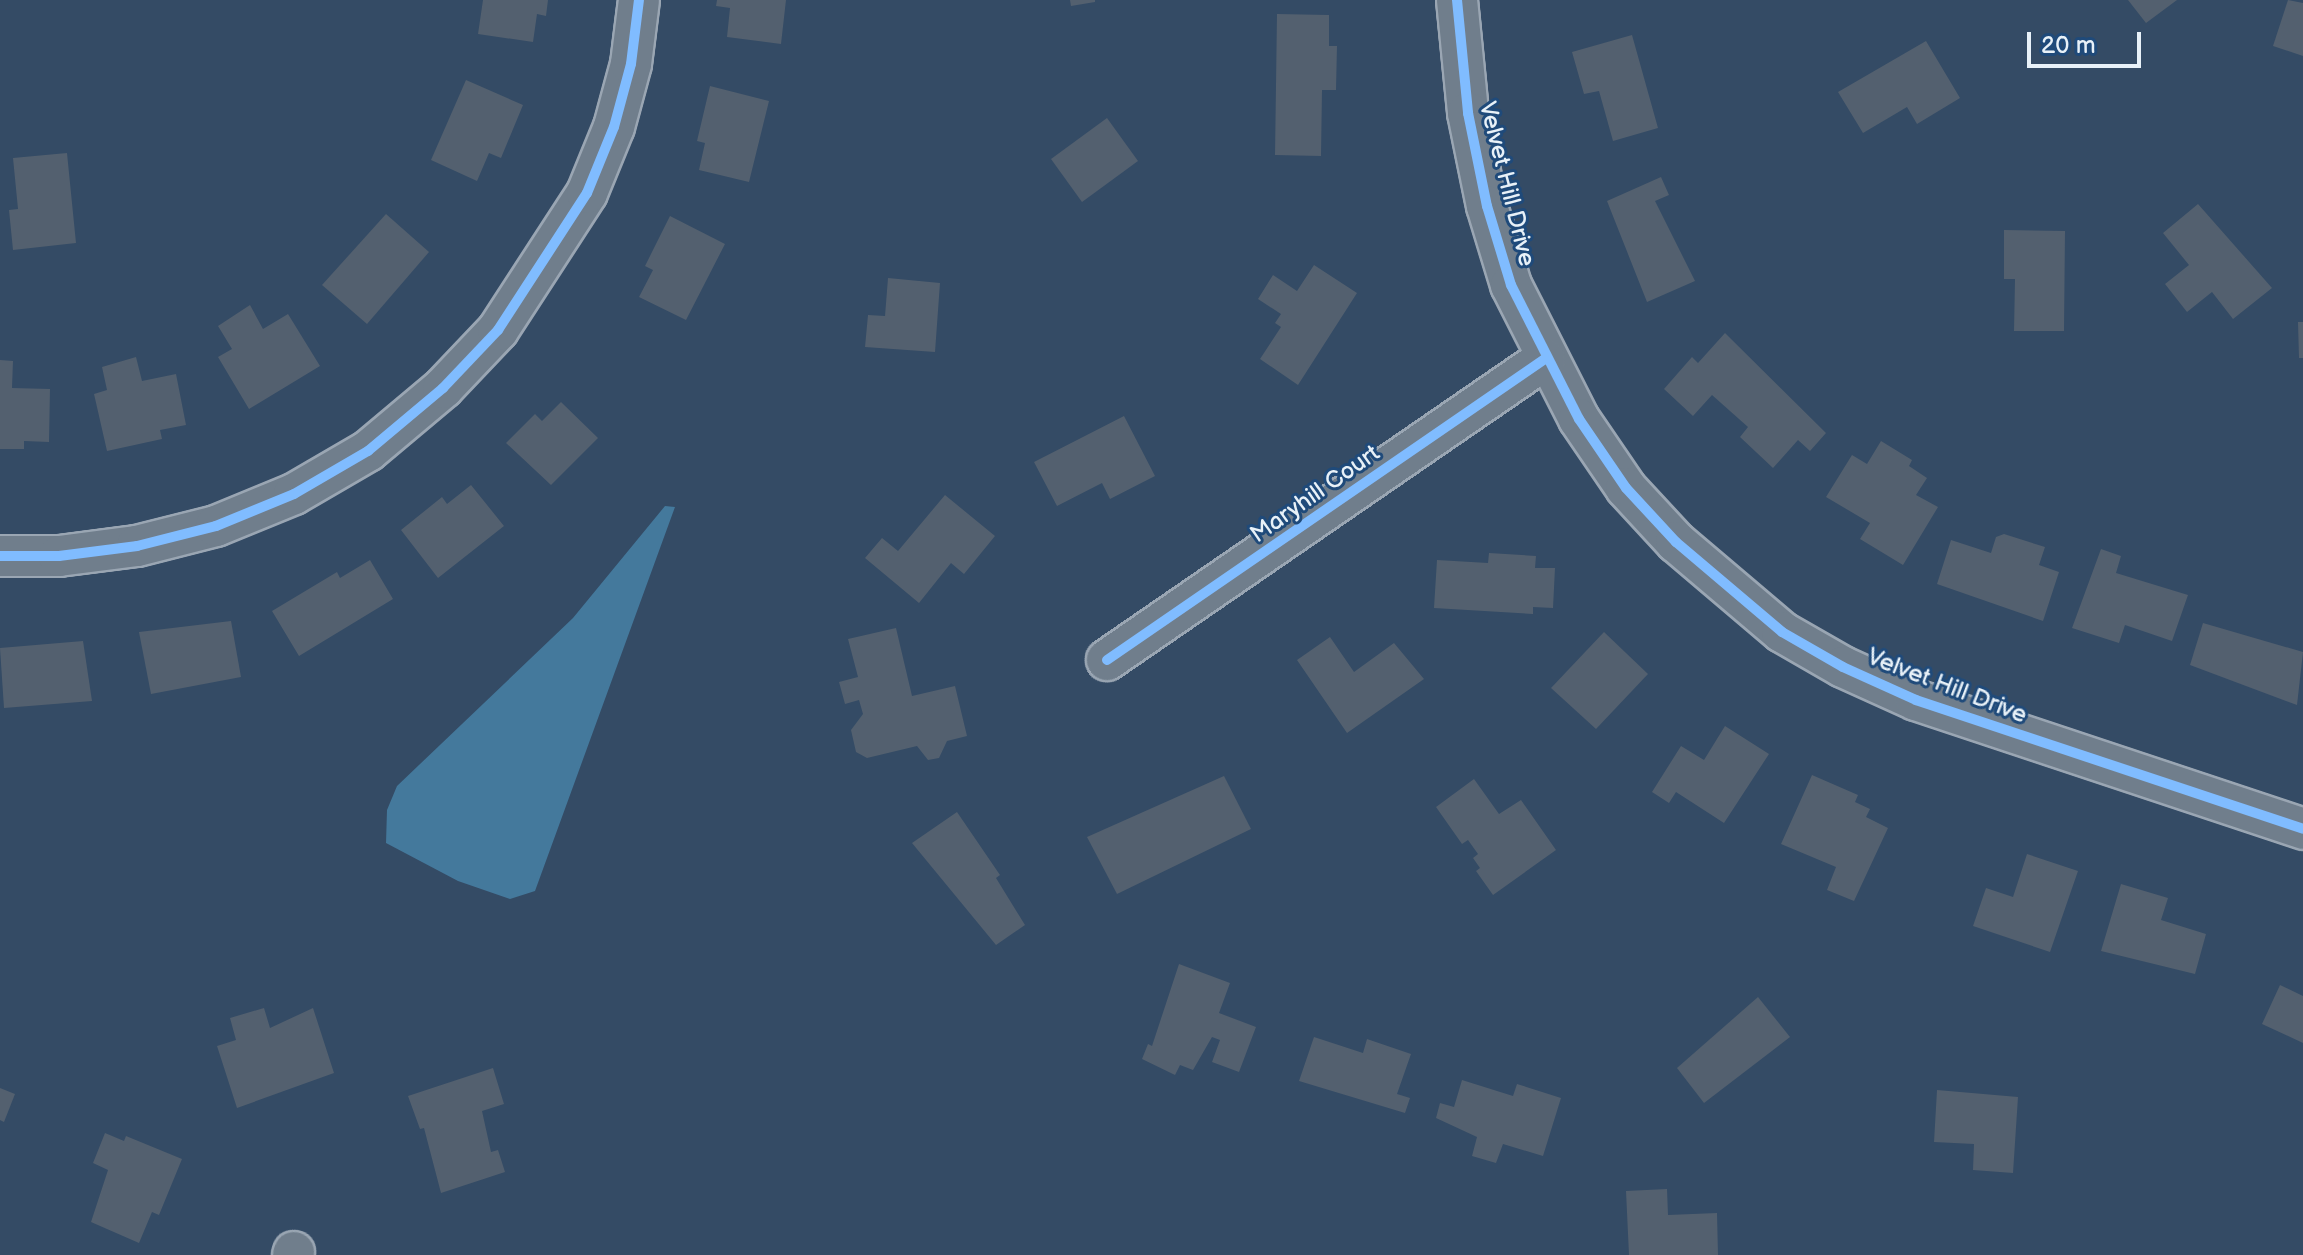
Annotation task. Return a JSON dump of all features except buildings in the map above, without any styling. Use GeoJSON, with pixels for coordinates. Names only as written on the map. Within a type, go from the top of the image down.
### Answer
{"type":"FeatureCollection","features":[{"type":"Feature","properties":{"kind":"street"},"geometry":{"type":"LineString","coordinates":[[0,556],[59,556],[121,548],[216,526],[294,494],[368,451],[443,388],[498,330],[587,193],[614,127],[631,64],[639,0]]}},
{"type":"Feature","properties":{"kind":"street","name":"Velvet Hill Drive"},"geometry":{"type":"LineString","coordinates":[[1457,0],[1459,54],[1487,206],[1511,285],[1545,359],[1626,488],[1724,587],[1782,632],[1916,700],[2303,829]]}},
{"type":"Feature","properties":{"kind":"street","name":"Maryhill Court"},"geometry":{"type":"LineString","coordinates":[[1107,660],[1545,359]]}},
{"type":"Feature","properties":{"kind":"water"},"geometry":{"type":"Polygon","coordinates":[[[665,506],[675,507],[535,891],[510,899],[458,881],[386,843],[387,810],[397,786],[573,618],[665,506]]]}},
{"type":"Feature","properties":{"kind":"cycle path"},"geometry":{"type":"LineString","coordinates":[[0,556],[59,556],[137,546],[216,526],[294,494],[368,451],[443,388],[498,330],[587,193],[614,127],[631,64],[639,0]]}},
{"type":"Feature","properties":{"kind":"cycle path"},"geometry":{"type":"LineString","coordinates":[[1457,0],[1468,113],[1487,206],[1511,285],[1579,419],[1626,488],[1676,542],[1782,632],[1843,667],[1916,700],[2303,829]]}},
{"type":"Feature","properties":{"kind":"cycle path"},"geometry":{"type":"LineString","coordinates":[[1107,660],[1545,359]]}}]}
